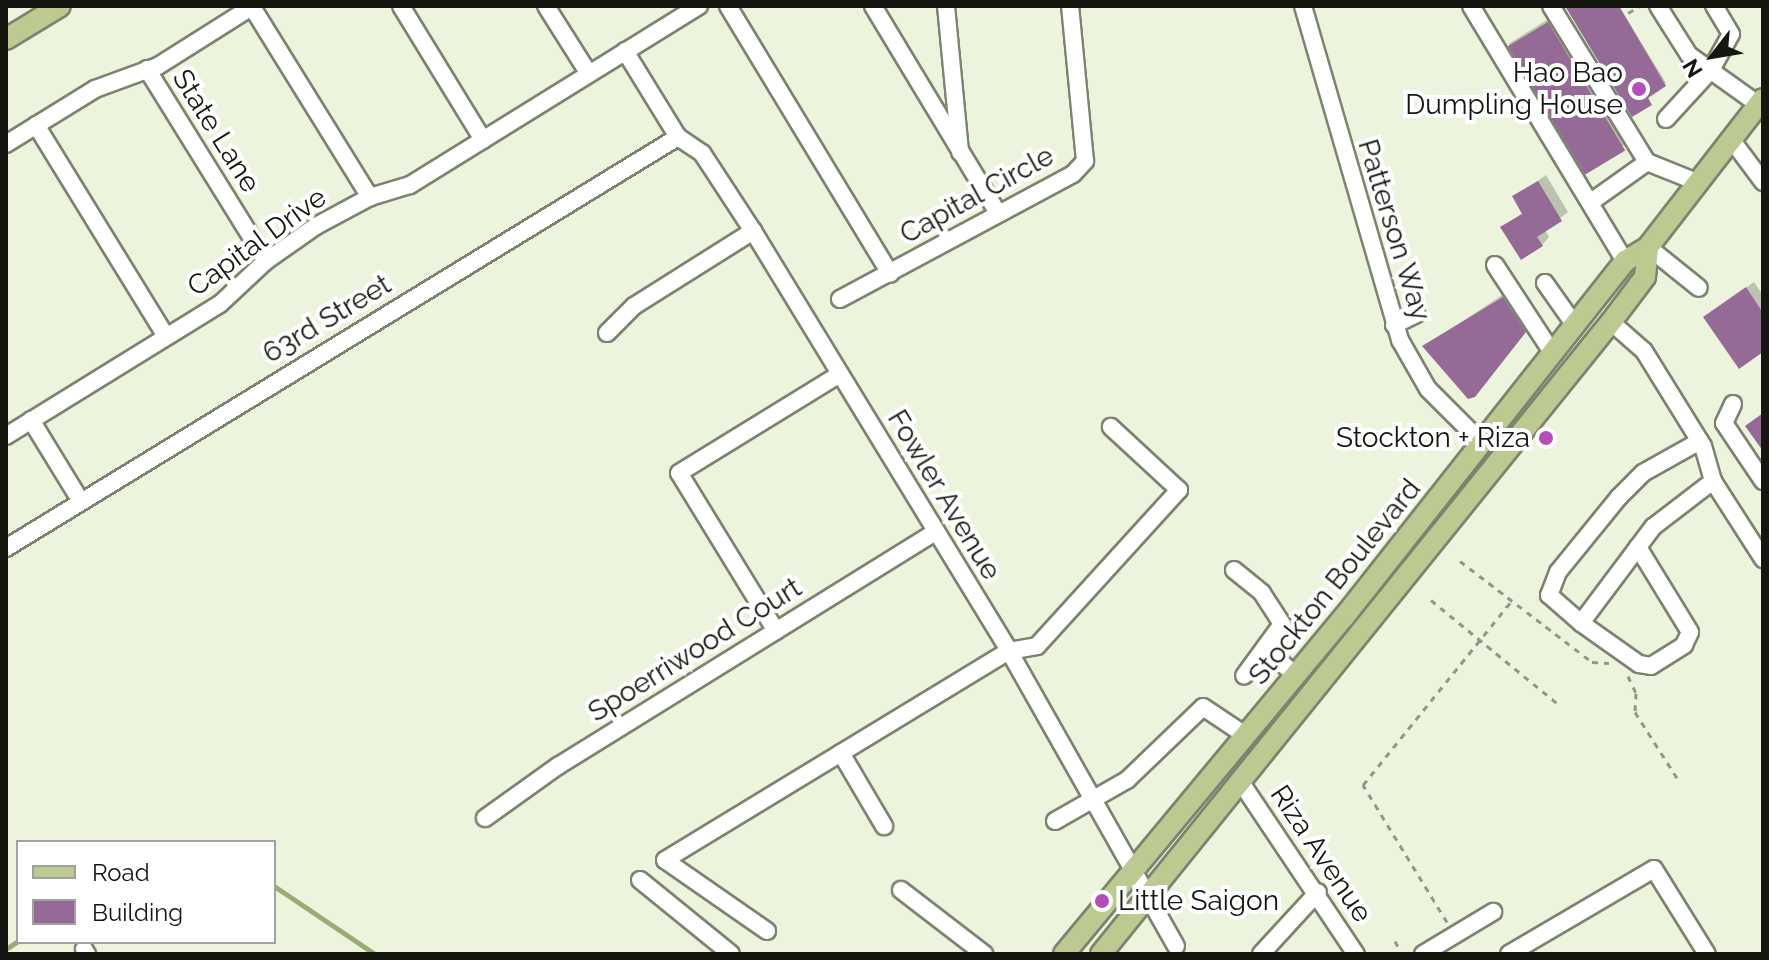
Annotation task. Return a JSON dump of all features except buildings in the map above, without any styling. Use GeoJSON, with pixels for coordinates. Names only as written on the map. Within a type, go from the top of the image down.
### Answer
{"type":"FeatureCollection","features":[{"type":"Feature","properties":{"kind":"main road"},"geometry":{"type":"LineString","coordinates":[[6,39],[60,6]]}},
{"type":"Feature","properties":{"kind":"main road","name":"Stockton Boulevard"},"geometry":{"type":"LineString","coordinates":[[1064,954],[1483,444],[1625,261],[1648,247],[1761,102]]}},
{"type":"Feature","properties":{"kind":"main road","name":"Stockton Boulevard"},"geometry":{"type":"LineString","coordinates":[[1101,954],[1145,897],[1242,784],[1611,322],[1645,277],[1648,247]]}},
{"type":"Feature","properties":{"kind":"main road"},"geometry":{"type":"LineString","coordinates":[[1414,566],[1414,543],[1478,466],[1483,444]]}},
{"type":"Feature","properties":{"kind":"main road"},"geometry":{"type":"LineString","coordinates":[[1218,767],[1242,784]]}},
{"type":"Feature","properties":{"kind":"street"},"geometry":{"type":"LineString","coordinates":[[6,144],[95,89],[147,69],[253,6],[370,197]]}},
{"type":"Feature","properties":{"kind":"street"},"geometry":{"type":"LineString","coordinates":[[401,6],[483,140]]}},
{"type":"Feature","properties":{"kind":"street"},"geometry":{"type":"LineString","coordinates":[[546,6],[589,74]]}},
{"type":"Feature","properties":{"kind":"street","name":"Capital Drive"},"geometry":{"type":"LineString","coordinates":[[7,432],[229,297],[266,261],[370,197],[410,185],[699,6]]}},
{"type":"Feature","properties":{"kind":"street"},"geometry":{"type":"LineString","coordinates":[[728,6],[890,274]]}},
{"type":"Feature","properties":{"kind":"street"},"geometry":{"type":"LineString","coordinates":[[873,6],[961,157],[998,213]]}},
{"type":"Feature","properties":{"kind":"street"},"geometry":{"type":"LineString","coordinates":[[946,6],[961,157]]}},
{"type":"Feature","properties":{"kind":"street","name":"Capital Circle"},"geometry":{"type":"LineString","coordinates":[[840,299],[1073,174],[1085,161],[1070,6]]}},
{"type":"Feature","properties":{"kind":"street","name":"Patterson Way"},"geometry":{"type":"LineString","coordinates":[[1303,6],[1394,325],[1428,389],[1483,444]]}},
{"type":"Feature","properties":{"kind":"street"},"geometry":{"type":"LineString","coordinates":[[1471,6],[1625,261]]}},
{"type":"Feature","properties":{"kind":"street"},"geometry":{"type":"LineString","coordinates":[[1551,6],[1647,162],[1697,182]]}},
{"type":"Feature","properties":{"kind":"street"},"geometry":{"type":"LineString","coordinates":[[1658,6],[1689,55],[1761,102]]}},
{"type":"Feature","properties":{"kind":"street"},"geometry":{"type":"LineString","coordinates":[[1666,119],[1711,70],[1731,34],[1714,6]]}},
{"type":"Feature","properties":{"kind":"street"},"geometry":{"type":"LineString","coordinates":[[625,51],[678,137]]}},
{"type":"Feature","properties":{"kind":"street","name":"State Lane"},"geometry":{"type":"LineString","coordinates":[[147,69],[266,261]]}},
{"type":"Feature","properties":{"kind":"street"},"geometry":{"type":"LineString","coordinates":[[36,125],[166,336]]}},
{"type":"Feature","properties":{"kind":"street","name":"Fowler Avenue"},"geometry":{"type":"LineString","coordinates":[[678,137],[702,153],[753,231],[1009,651],[1145,897],[1176,946]]}},
{"type":"Feature","properties":{"kind":"street","name":"63rd Street"},"geometry":{"type":"LineString","coordinates":[[6,548],[678,137]]}},
{"type":"Feature","properties":{"kind":"street"},"geometry":{"type":"LineString","coordinates":[[1731,139],[1763,182]]}},
{"type":"Feature","properties":{"kind":"street"},"geometry":{"type":"LineString","coordinates":[[1591,202],[1647,162]]}},
{"type":"Feature","properties":{"kind":"street"},"geometry":{"type":"LineString","coordinates":[[607,333],[634,306],[753,231]]}},
{"type":"Feature","properties":{"kind":"street"},"geometry":{"type":"LineString","coordinates":[[1648,247],[1699,288]]}},
{"type":"Feature","properties":{"kind":"street"},"geometry":{"type":"LineString","coordinates":[[1495,265],[1552,352]]}},
{"type":"Feature","properties":{"kind":"street"},"geometry":{"type":"LineString","coordinates":[[1545,283],[1574,324]]}},
{"type":"Feature","properties":{"kind":"street"},"geometry":{"type":"LineString","coordinates":[[1394,325],[1417,314]]}},
{"type":"Feature","properties":{"kind":"street"},"geometry":{"type":"LineString","coordinates":[[1611,322],[1644,351],[1700,441],[1713,481],[1763,559]]}},
{"type":"Feature","properties":{"kind":"street"},"geometry":{"type":"LineString","coordinates":[[776,631],[679,473],[840,374]]}},
{"type":"Feature","properties":{"kind":"street"},"geometry":{"type":"LineString","coordinates":[[1733,404],[1724,423],[1763,481]]}},
{"type":"Feature","properties":{"kind":"street"},"geometry":{"type":"LineString","coordinates":[[31,420],[80,500]]}},
{"type":"Feature","properties":{"kind":"street"},"geometry":{"type":"LineString","coordinates":[[767,931],[665,860],[1009,651],[1037,646],[1179,490],[1111,427]]}},
{"type":"Feature","properties":{"kind":"street"},"geometry":{"type":"LineString","coordinates":[[1638,547],[1690,632],[1684,645],[1651,666],[1639,664],[1581,623],[1549,595],[1558,572],[1643,473],[1700,441]]}},
{"type":"Feature","properties":{"kind":"street"},"geometry":{"type":"LineString","coordinates":[[1581,623],[1663,519],[1713,481]]}},
{"type":"Feature","properties":{"kind":"street","name":"Spoerriwood Court"},"geometry":{"type":"LineString","coordinates":[[485,818],[936,532]]}},
{"type":"Feature","properties":{"kind":"street"},"geometry":{"type":"LineString","coordinates":[[1234,570],[1281,614],[1282,624],[1266,650],[1244,676]]}},
{"type":"Feature","properties":{"kind":"street"},"geometry":{"type":"LineString","coordinates":[[1266,650],[1296,675]]}},
{"type":"Feature","properties":{"kind":"street"},"geometry":{"type":"LineString","coordinates":[[1055,821],[1127,780],[1203,707],[1245,735]]}},
{"type":"Feature","properties":{"kind":"street"},"geometry":{"type":"LineString","coordinates":[[841,753],[884,826]]}},
{"type":"Feature","properties":{"kind":"street","name":"Riza Avenue"},"geometry":{"type":"LineString","coordinates":[[1242,784],[1318,892],[1356,954]]}},
{"type":"Feature","properties":{"kind":"street"},"geometry":{"type":"LineString","coordinates":[[1509,954],[1654,869],[1707,954]]}},
{"type":"Feature","properties":{"kind":"street"},"geometry":{"type":"LineString","coordinates":[[640,880],[731,954]]}},
{"type":"Feature","properties":{"kind":"street"},"geometry":{"type":"LineString","coordinates":[[901,890],[984,954]]}},
{"type":"Feature","properties":{"kind":"street"},"geometry":{"type":"LineString","coordinates":[[1261,954],[1318,892]]}},
{"type":"Feature","properties":{"kind":"street"},"geometry":{"type":"LineString","coordinates":[[1423,954],[1493,912]]}},
{"type":"Feature","properties":{"kind":"path"},"geometry":{"type":"LineString","coordinates":[[1628,13],[1640,6]]}},
{"type":"Feature","properties":{"kind":"path"},"geometry":{"type":"LineString","coordinates":[[1460,561],[1592,662],[1612,663],[1626,674],[1636,693],[1635,712],[1677,778]]}},
{"type":"Feature","properties":{"kind":"path"},"geometry":{"type":"LineString","coordinates":[[1451,929],[1363,785],[1513,599]]}},
{"type":"Feature","properties":{"kind":"path"},"geometry":{"type":"LineString","coordinates":[[1431,600],[1558,704]]}},
{"type":"Feature","properties":{"kind":"path"},"geometry":{"type":"LineString","coordinates":[[1395,941],[1402,954]]}},
{"type":"Feature","properties":{"kind":"waterway"},"geometry":{"type":"LineString","coordinates":[[276,887],[375,954]]}},
{"type":"Feature","properties":{"kind":"waterway"},"geometry":{"type":"LineString","coordinates":[[6,949],[16,942]]}},
{"type":"Feature","properties":{"kind":"place","name":"Hao Bao Dumpling House"},"geometry":{"type":"Point","coordinates":[1639,89]}},
{"type":"Feature","properties":{"kind":"place","name":"Stockton + Riza"},"geometry":{"type":"Point","coordinates":[1546,438]}},
{"type":"Feature","properties":{"kind":"place","name":"Little Saigon"},"geometry":{"type":"Point","coordinates":[1102,901]}}]}
